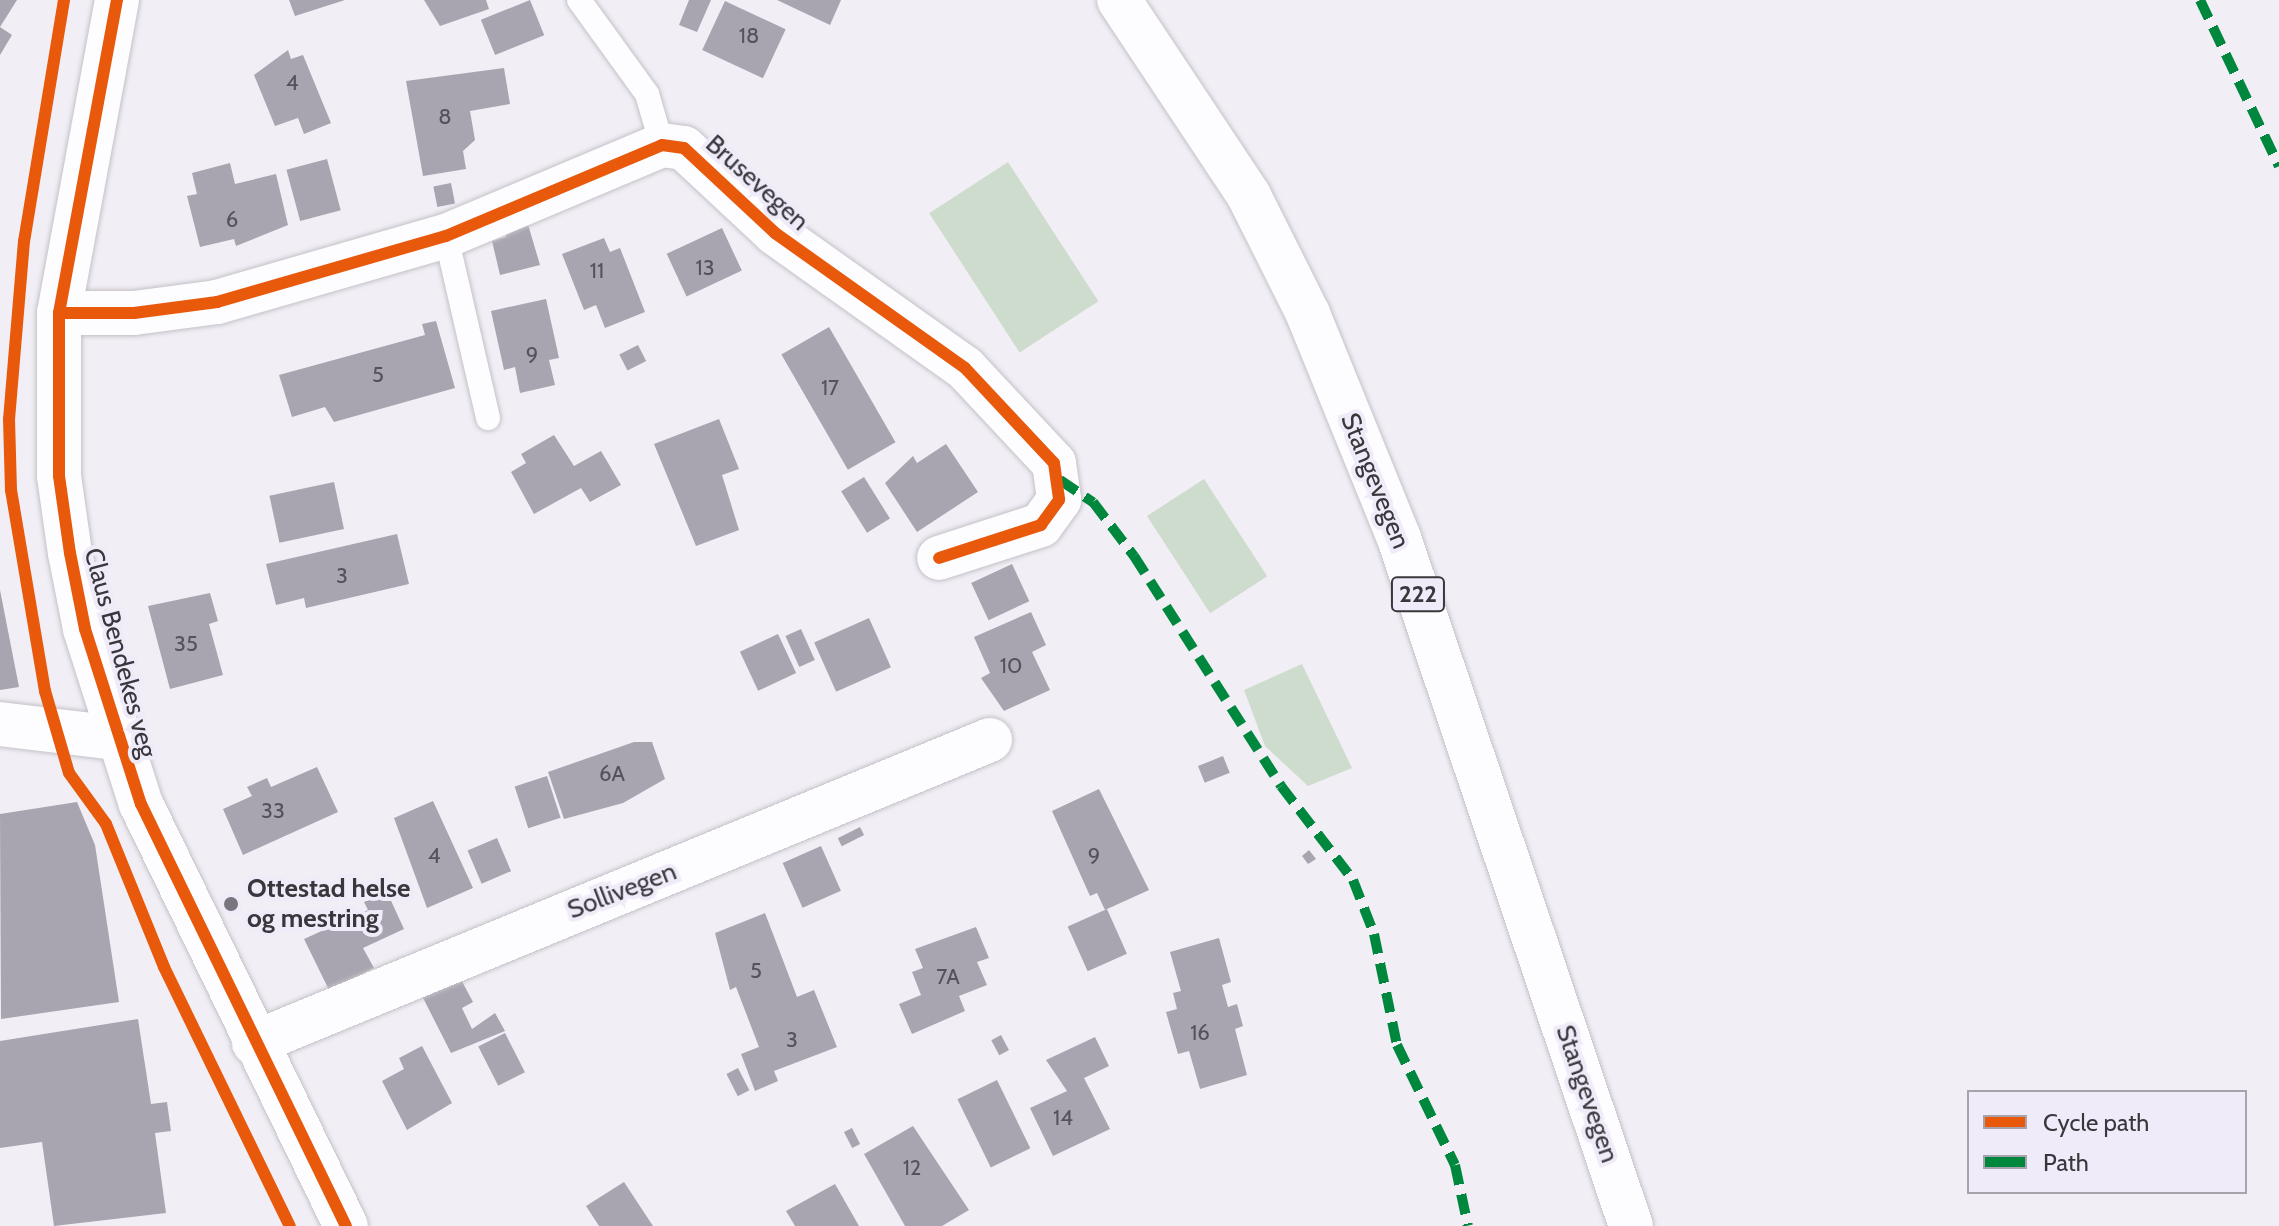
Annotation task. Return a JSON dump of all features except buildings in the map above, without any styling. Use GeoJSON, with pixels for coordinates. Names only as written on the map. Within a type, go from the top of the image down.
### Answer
{"type":"FeatureCollection","features":[{"type":"Feature","properties":{"kind":"street","name":"Claus Bendekes veg"},"geometry":{"type":"LineString","coordinates":[[117,0],[59,313],[63,514],[116,738],[164,857],[346,1226]]}},
{"type":"Feature","properties":{"kind":"street","name":"Stangevegen"},"geometry":{"type":"LineString","coordinates":[[1119,0],[1249,196],[1308,314],[1399,538],[1631,1226]]}},
{"type":"Feature","properties":{"kind":"street","name":"Brusevegen"},"geometry":{"type":"LineString","coordinates":[[59,313],[134,313],[217,302],[446,236],[662,145],[684,148],[703,162],[775,233],[965,368],[1054,463],[1059,500],[1041,525],[939,558]]}},
{"type":"Feature","properties":{"kind":"street"},"geometry":{"type":"LineString","coordinates":[[0,724],[116,738]]}},
{"type":"Feature","properties":{"kind":"street","name":"Sollivegen"},"geometry":{"type":"LineString","coordinates":[[254,1043],[990,740]]}},
{"type":"Feature","properties":{"kind":"lane"},"geometry":{"type":"LineString","coordinates":[[579,0],[647,94],[662,145]]}},
{"type":"Feature","properties":{"kind":"lane"},"geometry":{"type":"LineString","coordinates":[[446,236],[488,418]]}},
{"type":"Feature","properties":{"kind":"green space"},"geometry":{"type":"Polygon","coordinates":[[[1008,162],[1098,301],[1020,352],[929,213],[1008,162]]]}},
{"type":"Feature","properties":{"kind":"green space"},"geometry":{"type":"Polygon","coordinates":[[[1204,479],[1267,576],[1210,613],[1147,516],[1204,479]]]}},
{"type":"Feature","properties":{"kind":"green space"},"geometry":{"type":"Polygon","coordinates":[[[1302,664],[1352,768],[1308,786],[1265,746],[1244,690],[1302,664]]]}},
{"type":"Feature","properties":{"kind":"marked path"},"geometry":{"type":"LineString","coordinates":[[2200,0],[2279,166]]}},
{"type":"Feature","properties":{"kind":"marked path"},"geometry":{"type":"LineString","coordinates":[[1060,480],[1093,502],[1134,556],[1281,786],[1353,880],[1374,934],[1397,1045],[1455,1165],[1468,1226]]}},
{"type":"Feature","properties":{"kind":"cycle path"},"geometry":{"type":"LineString","coordinates":[[64,0],[24,241],[9,419],[11,490],[45,691],[69,773],[106,824],[164,967],[290,1226]]}},
{"type":"Feature","properties":{"kind":"cycle path"},"geometry":{"type":"LineString","coordinates":[[117,0],[59,313],[59,476],[70,553],[85,629],[141,804],[346,1226]]}},
{"type":"Feature","properties":{"kind":"cycle path"},"geometry":{"type":"LineString","coordinates":[[59,313],[134,313],[217,302],[446,236],[662,145],[684,148],[775,233],[965,368],[1054,463],[1059,500],[1041,525],[939,558]]}},
{"type":"Feature","properties":{"kind":"place","name":"Ottestad helse og mestring"},"geometry":{"type":"Point","coordinates":[231,904]}}]}
